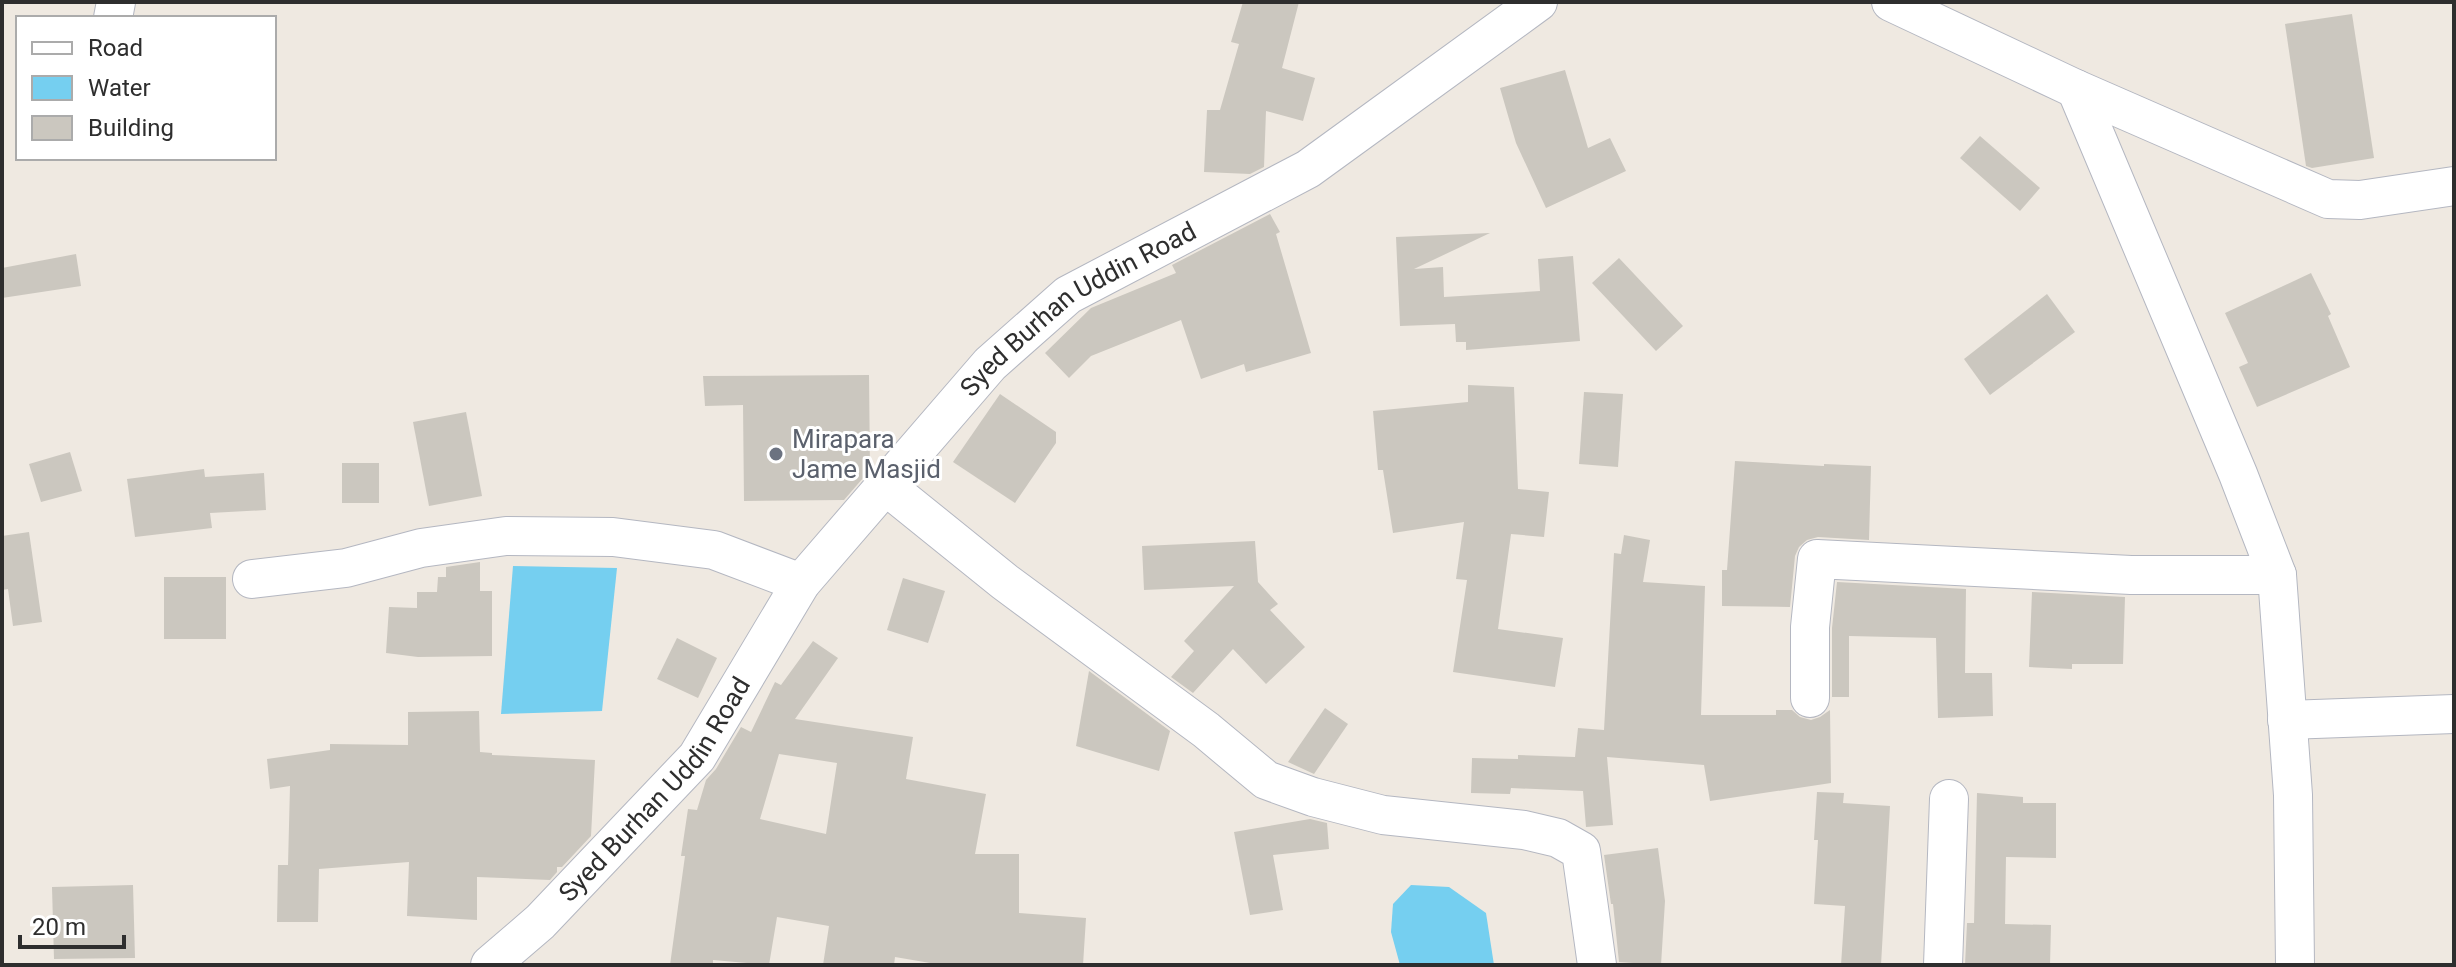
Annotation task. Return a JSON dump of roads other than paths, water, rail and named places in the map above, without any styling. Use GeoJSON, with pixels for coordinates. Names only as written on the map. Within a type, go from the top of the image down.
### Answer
{"type":"FeatureCollection","features":[{"type":"Feature","properties":{"kind":"street","name":"Syed Burhan Uddin Road"},"geometry":{"type":"LineString","coordinates":[[490,965],[523,952],[540,922],[697,757],[801,583],[990,364],[1068,295],[1308,169],[1538,2]]}},
{"type":"Feature","properties":{"kind":"street"},"geometry":{"type":"LineString","coordinates":[[1891,2],[2076,89],[2328,199],[2360,200],[2454,186]]}},
{"type":"Feature","properties":{"kind":"street"},"geometry":{"type":"LineString","coordinates":[[2076,89],[2238,474],[2277,575],[2293,795],[2295,965]]}},
{"type":"Feature","properties":{"kind":"street"},"geometry":{"type":"LineString","coordinates":[[886,486],[1005,582],[1206,730],[1266,780],[1313,797],[1383,815],[1524,830],[1558,838],[1581,851],[1597,965]]}},
{"type":"Feature","properties":{"kind":"street"},"geometry":{"type":"LineString","coordinates":[[252,579],[346,568],[421,548],[506,536],[613,537],[714,550],[801,583]]}},
{"type":"Feature","properties":{"kind":"street"},"geometry":{"type":"LineString","coordinates":[[1810,698],[1810,627],[1817,559],[2131,575],[2277,575]]}},
{"type":"Feature","properties":{"kind":"street"},"geometry":{"type":"LineString","coordinates":[[2287,720],[2454,714]]}},
{"type":"Feature","properties":{"kind":"street"},"geometry":{"type":"LineString","coordinates":[[1943,965],[1949,799]]}},
{"type":"Feature","properties":{"kind":"water"},"geometry":{"type":"Polygon","coordinates":[[[513,566],[617,568],[602,711],[501,714],[513,566]]]}},
{"type":"Feature","properties":{"kind":"water"},"geometry":{"type":"Polygon","coordinates":[[[1411,885],[1449,887],[1486,913],[1494,965],[1400,965],[1391,932],[1393,904],[1411,885]]]}},
{"type":"Feature","properties":{"kind":"place","name":"Mirapara Jame Masjid"},"geometry":{"type":"Point","coordinates":[776,454]}}]}
